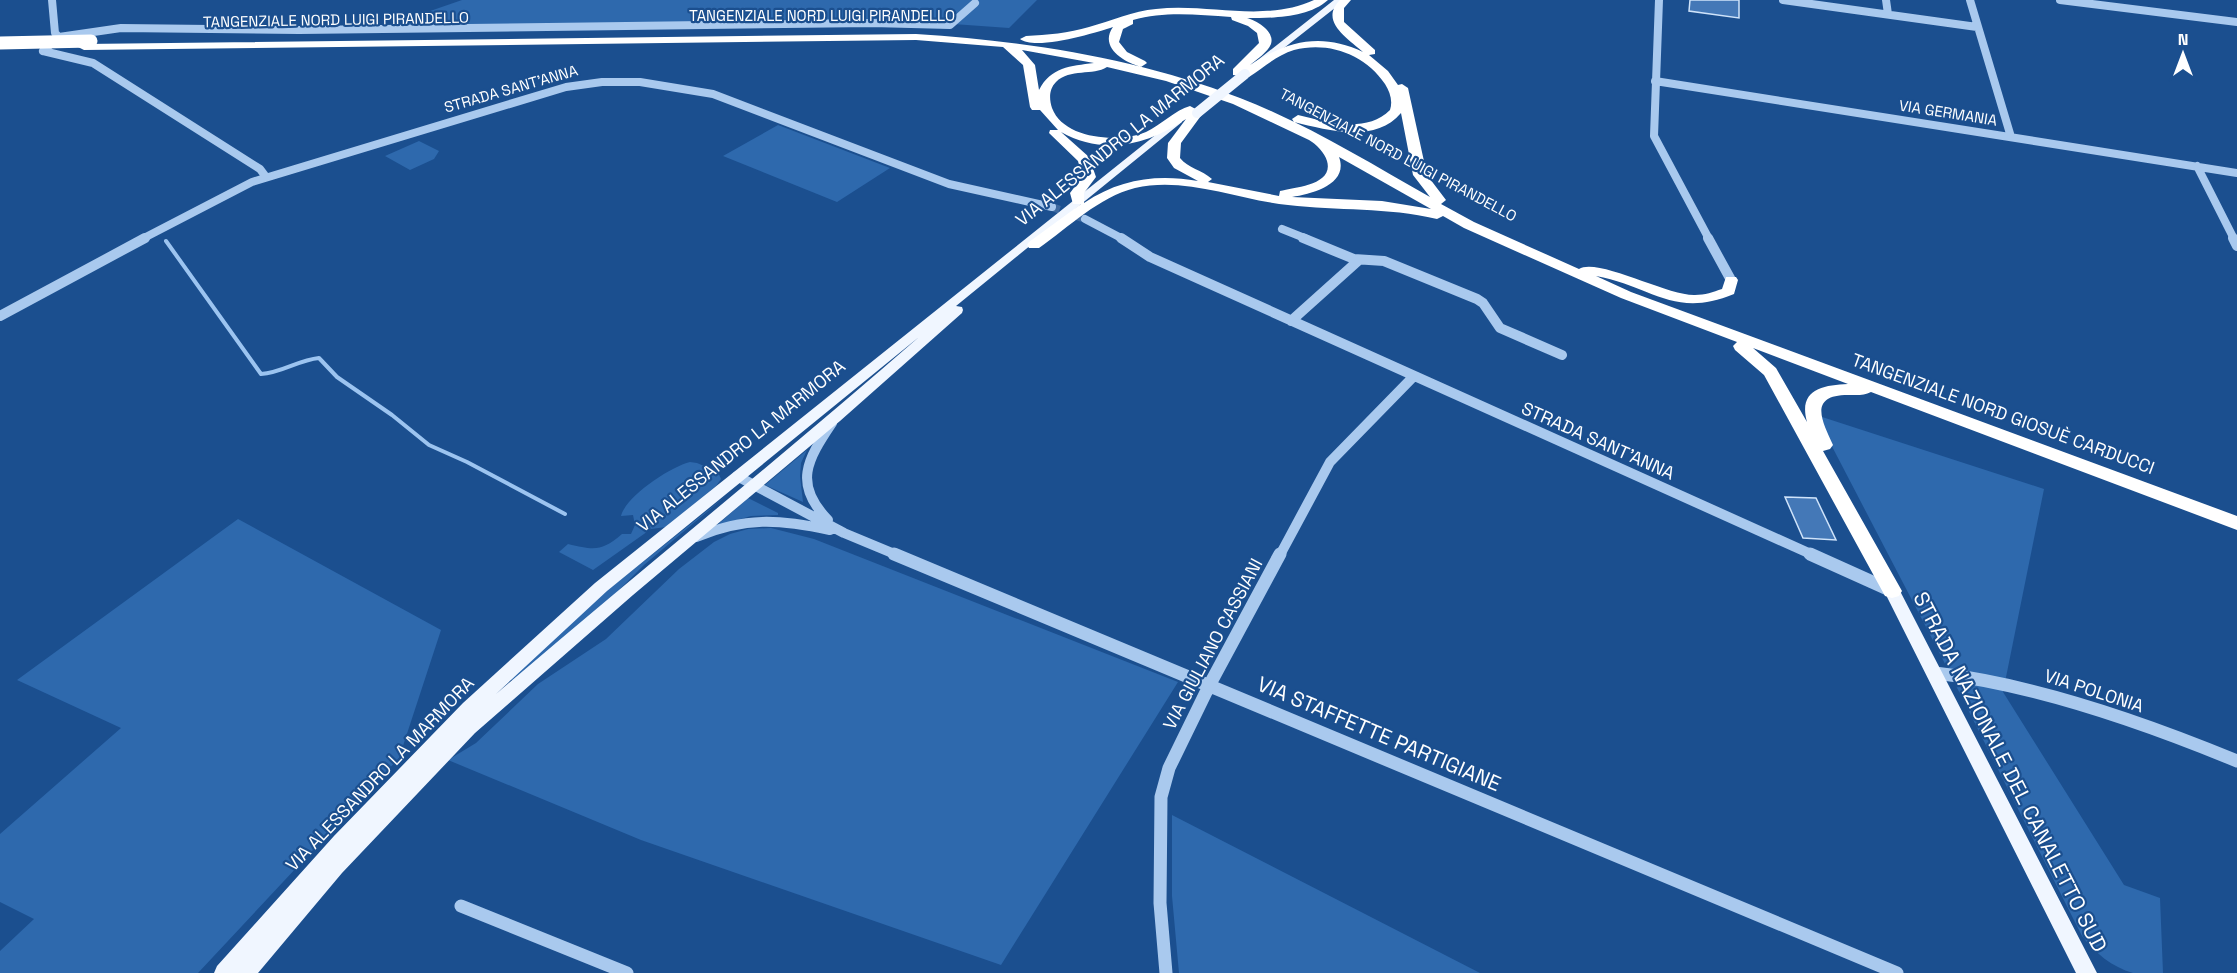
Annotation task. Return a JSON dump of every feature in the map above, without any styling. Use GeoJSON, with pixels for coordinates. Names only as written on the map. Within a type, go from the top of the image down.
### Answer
{"type":"FeatureCollection","features":[{"type":"Feature","properties":{"kind":"highway"},"geometry":{"type":"LineString","coordinates":[[990,40],[1042,39],[1084,32],[1127,18],[1156,12],[1286,14],[1307,9],[1323,0]]}},
{"type":"Feature","properties":{"kind":"highway"},"geometry":{"type":"LineString","coordinates":[[1346,0],[1335,13],[1338,24],[1383,62],[1398,80],[1409,111],[1419,175],[1439,200]]}},
{"type":"Feature","properties":{"kind":"highway"},"geometry":{"type":"LineString","coordinates":[[1136,65],[1113,42],[1112,35],[1125,23],[1152,16],[1216,15],[1249,22],[1263,31],[1265,44],[1241,73]]}},
{"type":"Feature","properties":{"kind":"highway","name":"TANGENZIALE NORD LUIGI PIRANDELLO"},"geometry":{"type":"LineString","coordinates":[[0,43],[878,36],[990,40],[1194,77],[1245,95],[1298,119],[1439,200],[1549,255],[1758,341]]}},
{"type":"Feature","properties":{"kind":"highway"},"geometry":{"type":"LineString","coordinates":[[990,40],[1022,54],[1030,62],[1033,96],[1039,115],[1088,165],[1089,177],[1077,193],[1078,201]]}},
{"type":"Feature","properties":{"kind":"highway","name":"TANGENZIALE NORD LUIGI PIRANDELLO"},"geometry":{"type":"LineString","coordinates":[[0,48],[87,44]]}},
{"type":"Feature","properties":{"kind":"highway"},"geometry":{"type":"LineString","coordinates":[[1241,73],[1292,47],[1332,45],[1351,49],[1366,56],[1381,68],[1397,97],[1398,105],[1390,117],[1367,126],[1335,127],[1298,119]]}},
{"type":"Feature","properties":{"kind":"highway"},"geometry":{"type":"LineString","coordinates":[[1136,65],[1086,66],[1057,74],[1048,81],[1043,89],[1042,96],[1049,114],[1063,130],[1075,136],[1110,143],[1146,137],[1194,111]]}},
{"type":"Feature","properties":{"kind":"highway","name":"TANGENZIALE NORD LUIGI PIRANDELLO"},"geometry":{"type":"LineString","coordinates":[[1136,65],[1237,101],[1314,137],[1469,225],[1616,291],[1714,328],[1758,341]]}},
{"type":"Feature","properties":{"kind":"highway"},"geometry":{"type":"LineString","coordinates":[[1194,111],[1173,142],[1171,150],[1176,163],[1186,172],[1241,188],[1272,194],[1295,193],[1325,183],[1332,176],[1336,165],[1327,148],[1314,137]]}},
{"type":"Feature","properties":{"kind":"highway"},"geometry":{"type":"LineString","coordinates":[[1034,245],[1108,193],[1134,184],[1157,181],[1186,183],[1280,200],[1407,208],[1469,225]]}},
{"type":"Feature","properties":{"kind":"highway"},"geometry":{"type":"LineString","coordinates":[[1587,270],[1604,271],[1678,299],[1701,302],[1719,297],[1729,291],[1731,280]]}},
{"type":"Feature","properties":{"kind":"highway"},"geometry":{"type":"LineString","coordinates":[[1714,328],[1744,348],[1770,372],[1892,591]]}},
{"type":"Feature","properties":{"kind":"highway","name":"TANGENZIALE NORD GIOSUÈ CARDUCCI"},"geometry":{"type":"LineString","coordinates":[[1758,341],[1888,393],[2237,523]]}},
{"type":"Feature","properties":{"kind":"highway","name":"TANGENZIALE NORD GIOSUÈ CARDUCCI"},"geometry":{"type":"LineString","coordinates":[[1758,341],[2237,512]]}},
{"type":"Feature","properties":{"kind":"highway"},"geometry":{"type":"LineString","coordinates":[[1888,393],[1832,390],[1820,393],[1814,399],[1811,410],[1814,425],[1892,591]]}},
{"type":"Feature","properties":{"kind":"main road","name":"VIA ALESSANDRO LA MARMORA"},"geometry":{"type":"LineString","coordinates":[[224,973],[327,858],[469,708],[601,588],[745,481],[835,418],[1034,245],[1330,0]]}},
{"type":"Feature","properties":{"kind":"main road","name":"VIA ALESSANDRO LA MARMORA"},"geometry":{"type":"LineString","coordinates":[[1241,73],[1340,0]]}},
{"type":"Feature","properties":{"kind":"main road","name":"VIA ALESSANDRO LA MARMORA"},"geometry":{"type":"LineString","coordinates":[[244,973],[335,867],[469,728],[687,542],[745,481],[1078,201],[1194,111]]}},
{"type":"Feature","properties":{"kind":"main road","name":"STRADA NAZIONALE DEL CANALETTO SUD"},"geometry":{"type":"LineString","coordinates":[[1892,591],[2087,973]]}},
{"type":"Feature","properties":{"kind":"street"},"geometry":{"type":"LineString","coordinates":[[52,0],[55,33],[59,37]]}},
{"type":"Feature","properties":{"kind":"street"},"geometry":{"type":"LineString","coordinates":[[1659,0],[1654,136],[1731,280]]}},
{"type":"Feature","properties":{"kind":"street"},"geometry":{"type":"LineString","coordinates":[[1783,0],[1977,27]]}},
{"type":"Feature","properties":{"kind":"street"},"geometry":{"type":"LineString","coordinates":[[1886,0],[1888,14]]}},
{"type":"Feature","properties":{"kind":"street"},"geometry":{"type":"LineString","coordinates":[[1970,0],[2011,137]]}},
{"type":"Feature","properties":{"kind":"street"},"geometry":{"type":"LineString","coordinates":[[2060,0],[2237,22]]}},
{"type":"Feature","properties":{"kind":"street"},"geometry":{"type":"LineString","coordinates":[[266,177],[260,169],[93,63],[43,51],[59,37],[90,30],[121,28],[311,30],[872,23],[950,25],[975,3]]}},
{"type":"Feature","properties":{"kind":"street","name":"VIA GERMANIA"},"geometry":{"type":"LineString","coordinates":[[1655,81],[2237,173]]}},
{"type":"Feature","properties":{"kind":"street","name":"STRADA SANT'ANNA"},"geometry":{"type":"LineString","coordinates":[[0,316],[224,195],[266,177],[566,87],[613,82],[677,87],[713,94],[949,184],[1052,207]]}},
{"type":"Feature","properties":{"kind":"street"},"geometry":{"type":"LineString","coordinates":[[2197,166],[2236,244]]}},
{"type":"Feature","properties":{"kind":"street","name":"STRADA SANT'ANNA"},"geometry":{"type":"LineString","coordinates":[[1084,219],[1118,236],[1150,257],[1892,591]]}},
{"type":"Feature","properties":{"kind":"street"},"geometry":{"type":"LineString","coordinates":[[1282,229],[1359,260],[1384,261],[1477,298],[1500,328],[1562,355]]}},
{"type":"Feature","properties":{"kind":"street"},"geometry":{"type":"LineString","coordinates":[[1291,321],[1359,260]]}},
{"type":"Feature","properties":{"kind":"street","name":"VIA GIULIANO CASSIANI"},"geometry":{"type":"LineString","coordinates":[[1166,973],[1160,903],[1159,844],[1161,797],[1169,768],[1210,684],[1330,462],[1414,376]]}},
{"type":"Feature","properties":{"kind":"street","name":"VIA STAFFETTE PARTIGIANE"},"geometry":{"type":"LineString","coordinates":[[835,418],[808,462],[805,480],[820,513],[844,533]]}},
{"type":"Feature","properties":{"kind":"street","name":"VIA STAFFETTE PARTIGIANE"},"geometry":{"type":"LineString","coordinates":[[745,481],[844,533],[1897,973]]}},
{"type":"Feature","properties":{"kind":"street"},"geometry":{"type":"LineString","coordinates":[[687,542],[730,524],[756,519],[777,519],[844,533]]}},
{"type":"Feature","properties":{"kind":"street","name":"VIA POLONIA"},"geometry":{"type":"LineString","coordinates":[[1935,673],[1976,676],[2021,687],[2190,741],[2237,761]]}},
{"type":"Feature","properties":{"kind":"street"},"geometry":{"type":"LineString","coordinates":[[461,906],[627,973]]}},
{"type":"Feature","properties":{"kind":"shaded area"},"geometry":{"type":"Polygon","coordinates":[[[462,0],[1037,0],[1009,28],[939,23],[384,27],[462,0]]]}},
{"type":"Feature","properties":{"kind":"shaded area"},"geometry":{"type":"Polygon","coordinates":[[[778,125],[890,168],[837,202],[723,156],[778,125]]]}},
{"type":"Feature","properties":{"kind":"shaded area"},"geometry":{"type":"Polygon","coordinates":[[[419,141],[439,151],[434,159],[410,170],[385,156],[419,141]]]}},
{"type":"Feature","properties":{"kind":"shaded area"},"geometry":{"type":"Polygon","coordinates":[[[1819,416],[2044,489],[2003,692],[2124,885],[2160,898],[2163,973],[2133,973],[2118,967],[2098,954],[2082,936],[1939,652],[1825,433],[1819,416]]]}},
{"type":"Feature","properties":{"kind":"shaded area"},"geometry":{"type":"Polygon","coordinates":[[[807,450],[801,463],[800,476],[803,502],[765,485],[807,450]]]}},
{"type":"Feature","properties":{"kind":"shaded area"},"geometry":{"type":"Polygon","coordinates":[[[690,462],[718,472],[721,479],[716,486],[666,527],[651,529],[593,570],[559,552],[568,544],[584,548],[603,547],[622,534],[631,534],[635,525],[633,515],[621,516],[631,500],[650,483],[690,462]]]}},
{"type":"Feature","properties":{"kind":"shaded area"},"geometry":{"type":"Polygon","coordinates":[[[727,495],[644,565],[611,598],[514,681],[510,679],[609,589],[727,495]]]}},
{"type":"Feature","properties":{"kind":"shaded area"},"geometry":{"type":"Polygon","coordinates":[[[748,498],[778,515],[751,516],[716,526],[748,498]]]}},
{"type":"Feature","properties":{"kind":"shaded area"},"geometry":{"type":"Polygon","coordinates":[[[238,519],[441,630],[399,758],[198,973],[0,973],[0,951],[34,919],[0,902],[0,834],[121,728],[17,680],[238,519]]]}},
{"type":"Feature","properties":{"kind":"shaded area"},"geometry":{"type":"Polygon","coordinates":[[[771,528],[814,539],[1178,682],[1001,965],[641,840],[448,760],[476,743],[538,684],[606,639],[679,569],[714,542],[748,529],[771,528]]]}},
{"type":"Feature","properties":{"kind":"shaded area"},"geometry":{"type":"Polygon","coordinates":[[[1172,815],[1480,973],[1179,973],[1172,896],[1172,815]]]}},
{"type":"Feature","properties":{"kind":"building"},"geometry":{"type":"Polygon","coordinates":[[[1690,0],[1739,0],[1739,18],[1689,11],[1690,0]]]}},
{"type":"Feature","properties":{"kind":"building"},"geometry":{"type":"Polygon","coordinates":[[[1785,497],[1816,498],[1836,540],[1803,538],[1785,497]]]}},
{"type":"Feature","properties":{"kind":"waterway"},"geometry":{"type":"LineString","coordinates":[[166,241],[261,374],[319,358],[337,377],[392,415],[429,445],[467,462],[565,514]]}},
{"type":"Feature","properties":{"kind":"tunnel"},"geometry":{"type":"LineString","coordinates":[[1052,207],[1085,219]]}}]}
